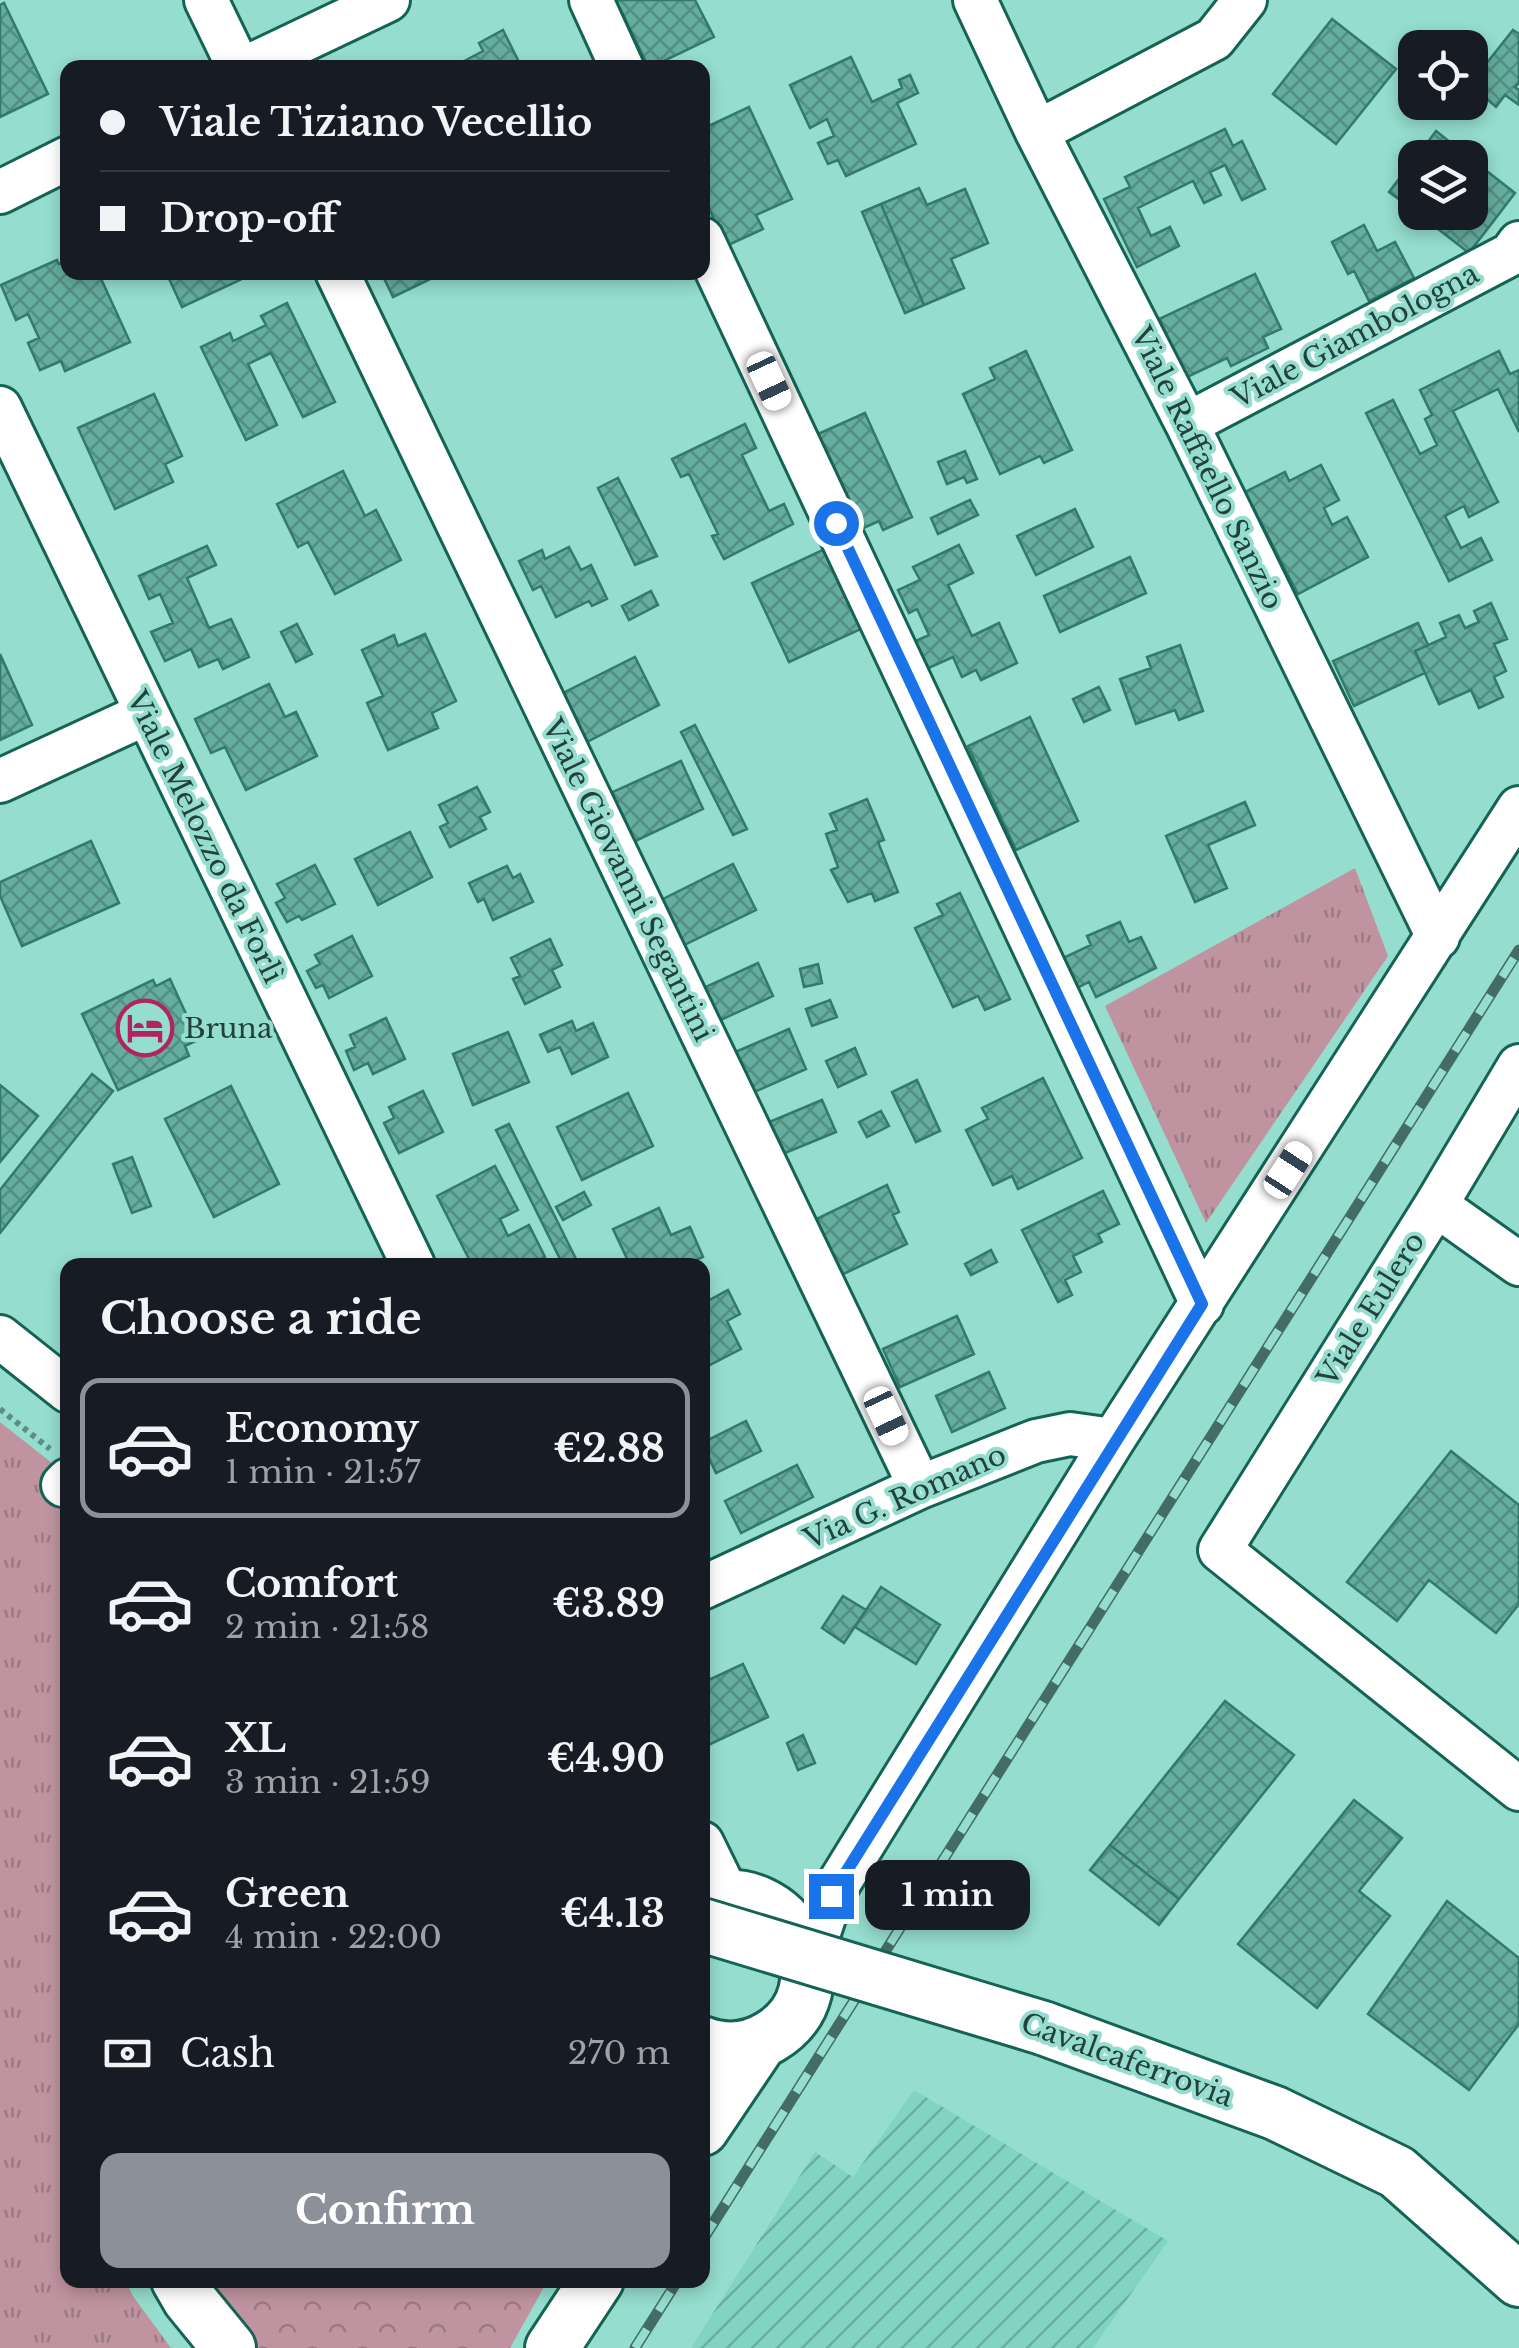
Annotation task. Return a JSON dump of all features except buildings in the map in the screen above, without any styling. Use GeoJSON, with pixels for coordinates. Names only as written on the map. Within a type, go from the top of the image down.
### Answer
{"type":"FeatureCollection","features":[{"type":"Feature","properties":{"kind":"street"},"geometry":{"type":"LineString","coordinates":[[206,0],[238,60]]}},
{"type":"Feature","properties":{"kind":"street"},"geometry":{"type":"LineString","coordinates":[[259,60],[388,0]]}},
{"type":"Feature","properties":{"kind":"street"},"geometry":{"type":"LineString","coordinates":[[590,0],[618,60]]}},
{"type":"Feature","properties":{"kind":"street","name":"Viale Raffaello Sanzio"},"geometry":{"type":"LineString","coordinates":[[976,0],[1037,132],[1187,424],[1438,938]]}},
{"type":"Feature","properties":{"kind":"street"},"geometry":{"type":"LineString","coordinates":[[1037,132],[1214,39],[1245,0]]}},
{"type":"Feature","properties":{"kind":"street"},"geometry":{"type":"LineString","coordinates":[[0,192],[60,162]]}},
{"type":"Feature","properties":{"kind":"street","name":"Viale Giambologna"},"geometry":{"type":"LineString","coordinates":[[1187,424],[1511,254],[1519,244]]}},
{"type":"Feature","properties":{"kind":"street"},"geometry":{"type":"LineString","coordinates":[[710,256],[1202,1304]]}},
{"type":"Feature","properties":{"kind":"street","name":"Viale Giovanni Segantini"},"geometry":{"type":"LineString","coordinates":[[341,280],[920,1487]]}},
{"type":"Feature","properties":{"kind":"street","name":"Viale Melozzo da Forlì"},"geometry":{"type":"LineString","coordinates":[[0,408],[12,466],[144,714],[410,1258]]}},
{"type":"Feature","properties":{"kind":"street"},"geometry":{"type":"LineString","coordinates":[[0,780],[144,714]]}},
{"type":"Feature","properties":{"kind":"street"},"geometry":{"type":"LineString","coordinates":[[710,2046],[738,2049],[760,2043],[780,2031],[796,2013],[831,1896],[1113,1440],[1519,808]]}},
{"type":"Feature","properties":{"kind":"street","name":"Viale Eulero"},"geometry":{"type":"LineString","coordinates":[[1519,1066],[1220,1550],[1519,1790]]}},
{"type":"Feature","properties":{"kind":"street"},"geometry":{"type":"LineString","coordinates":[[1436,1205],[1519,1264]]}},
{"type":"Feature","properties":{"kind":"street"},"geometry":{"type":"LineString","coordinates":[[0,1338],[60,1385]]}},
{"type":"Feature","properties":{"kind":"street","name":"Via G. Romano"},"geometry":{"type":"LineString","coordinates":[[710,1584],[920,1487],[1054,1436],[1070,1434],[1113,1440]]}},
{"type":"Feature","properties":{"kind":"street"},"geometry":{"type":"LineString","coordinates":[[710,1864],[727,1907]]}},
{"type":"Feature","properties":{"kind":"street"},"geometry":{"type":"LineString","coordinates":[[727,1907],[804,1907],[831,1896]]}},
{"type":"Feature","properties":{"kind":"street"},"geometry":{"type":"LineString","coordinates":[[727,1907],[791,1926],[803,1946],[807,1969]]}},
{"type":"Feature","properties":{"kind":"street","name":"Cavalcaferrovia"},"geometry":{"type":"LineString","coordinates":[[727,1907],[1275,2113],[1396,2172],[1516,2284]]}},
{"type":"Feature","properties":{"kind":"street"},"geometry":{"type":"LineString","coordinates":[[710,2117],[760,2043]]}},
{"type":"Feature","properties":{"kind":"street"},"geometry":{"type":"LineString","coordinates":[[182,2288],[229,2348]]}},
{"type":"Feature","properties":{"kind":"street"},"geometry":{"type":"LineString","coordinates":[[552,2348],[590,2288]]}},
{"type":"Feature","properties":{"kind":"path"},"geometry":{"type":"LineString","coordinates":[[0,1408],[60,1470]]}},
{"type":"Feature","properties":{"kind":"shaded area"},"geometry":{"type":"Polygon","coordinates":[[[914,2090],[1168,2241],[1093,2348],[691,2348],[815,2152],[853,2177],[914,2090]]]}},
{"type":"Feature","properties":{"kind":"green space"},"geometry":{"type":"Polygon","coordinates":[[[1355,868],[1388,956],[1206,1223],[1105,1006],[1355,868]]]}},
{"type":"Feature","properties":{"kind":"green space"},"geometry":{"type":"Polygon","coordinates":[[[0,1422],[60,1469],[60,2288],[129,2288],[171,2348],[0,2348],[0,1422]]]}},
{"type":"Feature","properties":{"kind":"green space"},"geometry":{"type":"Polygon","coordinates":[[[206,2288],[544,2288],[510,2348],[259,2348],[238,2329],[206,2288]]]}},
{"type":"Feature","properties":{"kind":"railway"},"geometry":{"type":"LineString","coordinates":[[710,2228],[1519,950]]}},
{"type":"Feature","properties":{"kind":"railway"},"geometry":{"type":"LineString","coordinates":[[635,2348],[673,2288]]}},
{"type":"Feature","properties":{"kind":"place","name":"Bruna"},"geometry":{"type":"Point","coordinates":[145,1028]}},
{"type":"Feature","properties":{"kind":"route"},"geometry":{"type":"LineString","coordinates":[[831,1896],[1113,1440],[1202,1304],[836,523]]}}]}
